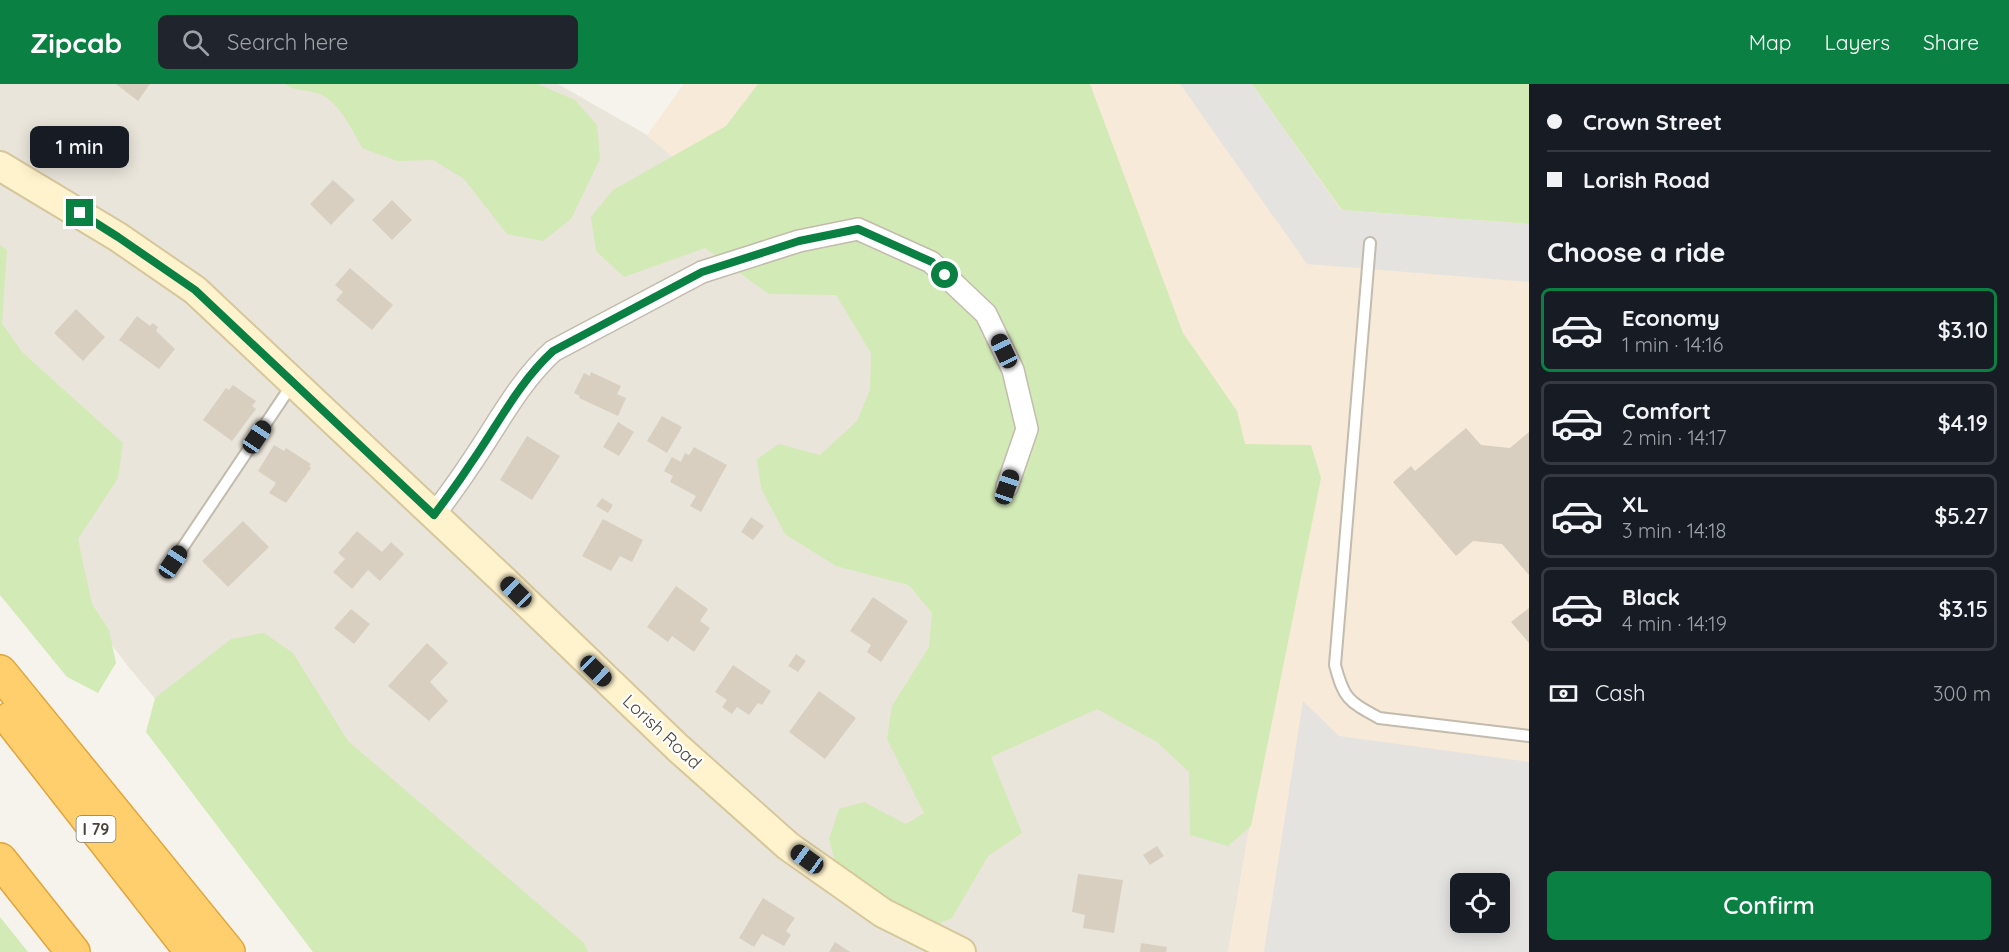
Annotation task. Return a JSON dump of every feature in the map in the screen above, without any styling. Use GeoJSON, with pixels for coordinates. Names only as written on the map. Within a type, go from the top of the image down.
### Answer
{"type":"FeatureCollection","features":[{"type":"Feature","properties":{"kind":"highway"},"geometry":{"type":"LineString","coordinates":[[0,672],[228,952]]}},
{"type":"Feature","properties":{"kind":"highway","name":"I 79"},"geometry":{"type":"LineString","coordinates":[[0,707],[192,952]]}},
{"type":"Feature","properties":{"kind":"highway"},"geometry":{"type":"LineString","coordinates":[[0,860],[73,952]]}},
{"type":"Feature","properties":{"kind":"street","name":"Lorish Road"},"geometry":{"type":"LineString","coordinates":[[0,166],[118,237],[195,290],[678,748],[788,846],[883,913],[961,952]]}},
{"type":"Feature","properties":{"kind":"street"},"geometry":{"type":"LineString","coordinates":[[434,515],[470,466],[514,395],[535,368],[553,351],[702,272],[799,241],[858,229],[932,262],[986,314],[1013,370],[1028,429],[1007,487]]}},
{"type":"Feature","properties":{"kind":"lane"},"geometry":{"type":"LineString","coordinates":[[1370,243],[1335,665],[1342,691],[1357,705],[1378,718],[1529,736]]}},
{"type":"Feature","properties":{"kind":"lane"},"geometry":{"type":"LineString","coordinates":[[173,562],[294,383]]}},
{"type":"Feature","properties":{"kind":"shaded area"},"geometry":{"type":"Polygon","coordinates":[[[0,84],[558,84],[647,135],[1277,668],[1228,952],[365,952],[127,665],[0,496],[0,84]]]}},
{"type":"Feature","properties":{"kind":"shaded area"},"geometry":{"type":"Polygon","coordinates":[[[684,84],[1529,84],[1529,952],[1228,952],[1277,668],[647,135],[684,84]]]}},
{"type":"Feature","properties":{"kind":"shaded area"},"geometry":{"type":"Polygon","coordinates":[[[1180,84],[1252,84],[1341,210],[1529,224],[1529,282],[1307,264],[1180,84]]]}},
{"type":"Feature","properties":{"kind":"shaded area"},"geometry":{"type":"Polygon","coordinates":[[[1303,701],[1339,736],[1529,762],[1529,952],[1264,952],[1303,701]]]}},
{"type":"Feature","properties":{"kind":"green space"},"geometry":{"type":"Polygon","coordinates":[[[285,84],[538,84],[575,100],[597,125],[600,159],[571,219],[543,241],[507,234],[464,179],[433,160],[397,161],[362,148],[345,118],[328,99],[317,93],[285,84]]]}},
{"type":"Feature","properties":{"kind":"green space"},"geometry":{"type":"Polygon","coordinates":[[[758,84],[1090,84],[1183,333],[1237,411],[1245,444],[1311,445],[1321,478],[1251,826],[1228,846],[1190,835],[1189,772],[1157,742],[1097,709],[991,757],[1022,833],[988,856],[952,918],[924,930],[839,877],[829,839],[839,809],[864,802],[906,824],[924,813],[887,739],[892,706],[929,647],[932,613],[909,585],[836,566],[785,534],[761,488],[757,459],[779,444],[820,455],[857,421],[870,390],[871,353],[836,295],[769,294],[705,248],[624,277],[596,251],[591,217],[613,190],[726,126],[758,84]]]}},
{"type":"Feature","properties":{"kind":"green space"},"geometry":{"type":"Polygon","coordinates":[[[1252,84],[1529,84],[1529,224],[1342,210],[1252,84]]]}},
{"type":"Feature","properties":{"kind":"green space"},"geometry":{"type":"Polygon","coordinates":[[[0,245],[7,250],[2,323],[22,352],[123,443],[118,478],[78,539],[92,604],[109,630],[116,663],[98,693],[67,677],[0,595],[0,245]]]}},
{"type":"Feature","properties":{"kind":"green space"},"geometry":{"type":"Polygon","coordinates":[[[264,633],[293,653],[348,741],[584,943],[588,952],[313,952],[146,732],[155,698],[231,639],[264,633]]]}},
{"type":"Feature","properties":{"kind":"green space"},"geometry":{"type":"Polygon","coordinates":[[[0,917],[28,952],[0,952],[0,917]]]}},
{"type":"Feature","properties":{"kind":"building"},"geometry":{"type":"Polygon","coordinates":[[[116,84],[150,84],[138,101],[116,84]]]}},
{"type":"Feature","properties":{"kind":"building"},"geometry":{"type":"Polygon","coordinates":[[[333,180],[355,200],[331,225],[310,204],[333,180]]]}},
{"type":"Feature","properties":{"kind":"building"},"geometry":{"type":"Polygon","coordinates":[[[392,200],[412,220],[392,240],[372,220],[392,200]]]}},
{"type":"Feature","properties":{"kind":"building"},"geometry":{"type":"Polygon","coordinates":[[[350,268],[393,305],[372,330],[336,300],[343,292],[335,285],[350,268]]]}},
{"type":"Feature","properties":{"kind":"building"},"geometry":{"type":"Polygon","coordinates":[[[76,309],[105,337],[83,361],[54,333],[76,309]]]}},
{"type":"Feature","properties":{"kind":"building"},"geometry":{"type":"Polygon","coordinates":[[[137,316],[150,326],[153,323],[158,327],[156,331],[175,349],[159,369],[119,340],[137,316]]]}},
{"type":"Feature","properties":{"kind":"building"},"geometry":{"type":"Polygon","coordinates":[[[591,372],[621,386],[617,394],[626,398],[618,416],[579,398],[580,396],[574,393],[584,373],[590,376],[591,372]]]}},
{"type":"Feature","properties":{"kind":"building"},"geometry":{"type":"Polygon","coordinates":[[[233,385],[256,401],[252,406],[256,409],[232,441],[203,420],[226,388],[229,390],[233,385]]]}},
{"type":"Feature","properties":{"kind":"building"},"geometry":{"type":"Polygon","coordinates":[[[662,416],[682,427],[667,453],[647,441],[662,416]]]}},
{"type":"Feature","properties":{"kind":"building"},"geometry":{"type":"Polygon","coordinates":[[[618,422],[634,432],[619,456],[603,447],[618,422]]]}},
{"type":"Feature","properties":{"kind":"building"},"geometry":{"type":"Polygon","coordinates":[[[1466,428],[1481,445],[1510,448],[1529,432],[1529,575],[1502,544],[1473,541],[1456,556],[1393,482],[1411,466],[1415,471],[1466,428]]]}},
{"type":"Feature","properties":{"kind":"building"},"geometry":{"type":"Polygon","coordinates":[[[527,436],[560,456],[532,500],[500,480],[527,436]]]}},
{"type":"Feature","properties":{"kind":"building"},"geometry":{"type":"Polygon","coordinates":[[[274,445],[284,451],[286,448],[311,464],[309,466],[311,468],[286,503],[269,493],[276,483],[258,471],[274,445]]]}},
{"type":"Feature","properties":{"kind":"building"},"geometry":{"type":"Polygon","coordinates":[[[694,447],[727,465],[701,512],[690,506],[696,496],[670,482],[673,476],[664,471],[672,457],[681,462],[685,453],[689,455],[694,447]]]}},
{"type":"Feature","properties":{"kind":"building"},"geometry":{"type":"Polygon","coordinates":[[[602,498],[613,505],[608,513],[596,506],[602,498]]]}},
{"type":"Feature","properties":{"kind":"building"},"geometry":{"type":"Polygon","coordinates":[[[751,517],[764,526],[753,540],[741,532],[751,517]]]}},
{"type":"Feature","properties":{"kind":"building"},"geometry":{"type":"Polygon","coordinates":[[[603,519],[643,540],[632,562],[620,556],[611,571],[582,556],[603,519]]]}},
{"type":"Feature","properties":{"kind":"building"},"geometry":{"type":"Polygon","coordinates":[[[243,521],[269,547],[228,587],[202,561],[243,521]]]}},
{"type":"Feature","properties":{"kind":"building"},"geometry":{"type":"Polygon","coordinates":[[[357,531],[382,552],[391,542],[404,554],[380,581],[368,570],[352,589],[333,572],[345,559],[338,553],[357,531]]]}},
{"type":"Feature","properties":{"kind":"building"},"geometry":{"type":"Polygon","coordinates":[[[676,586],[708,609],[700,621],[710,628],[694,652],[672,636],[668,642],[647,627],[676,586]]]}},
{"type":"Feature","properties":{"kind":"building"},"geometry":{"type":"Polygon","coordinates":[[[873,597],[908,621],[881,662],[867,652],[871,645],[850,631],[873,597]]]}},
{"type":"Feature","properties":{"kind":"building"},"geometry":{"type":"Polygon","coordinates":[[[1529,608],[1529,643],[1511,622],[1529,608]]]}},
{"type":"Feature","properties":{"kind":"building"},"geometry":{"type":"Polygon","coordinates":[[[351,609],[370,624],[354,644],[334,628],[351,609]]]}},
{"type":"Feature","properties":{"kind":"building"},"geometry":{"type":"Polygon","coordinates":[[[427,643],[448,663],[430,682],[448,701],[429,721],[388,686],[427,643]]]}},
{"type":"Feature","properties":{"kind":"building"},"geometry":{"type":"Polygon","coordinates":[[[796,654],[806,661],[798,672],[788,666],[796,654]]]}},
{"type":"Feature","properties":{"kind":"building"},"geometry":{"type":"Polygon","coordinates":[[[733,665],[771,691],[762,705],[758,703],[749,715],[737,707],[732,714],[722,707],[727,700],[715,692],[733,665]]]}},
{"type":"Feature","properties":{"kind":"building"},"geometry":{"type":"Polygon","coordinates":[[[819,691],[856,718],[825,759],[789,732],[819,691]]]}},
{"type":"Feature","properties":{"kind":"building"},"geometry":{"type":"Polygon","coordinates":[[[1157,846],[1164,856],[1150,865],[1143,855],[1157,846]]]}},
{"type":"Feature","properties":{"kind":"building"},"geometry":{"type":"Polygon","coordinates":[[[1078,874],[1123,880],[1114,933],[1083,928],[1085,915],[1072,912],[1078,874]]]}},
{"type":"Feature","properties":{"kind":"building"},"geometry":{"type":"Polygon","coordinates":[[[763,898],[795,918],[786,931],[791,935],[784,946],[762,934],[754,947],[739,938],[763,898]]]}},
{"type":"Feature","properties":{"kind":"building"},"geometry":{"type":"Polygon","coordinates":[[[835,942],[850,952],[829,952],[835,942]]]}},
{"type":"Feature","properties":{"kind":"building"},"geometry":{"type":"Polygon","coordinates":[[[1141,943],[1167,947],[1166,952],[1140,952],[1141,943]]]}},
{"type":"Feature","properties":{"kind":"route"},"geometry":{"type":"LineString","coordinates":[[80,213],[195,290],[434,515],[470,466],[514,395],[535,368],[553,351],[702,272],[799,241],[858,229],[932,262],[945,275]]}}]}
